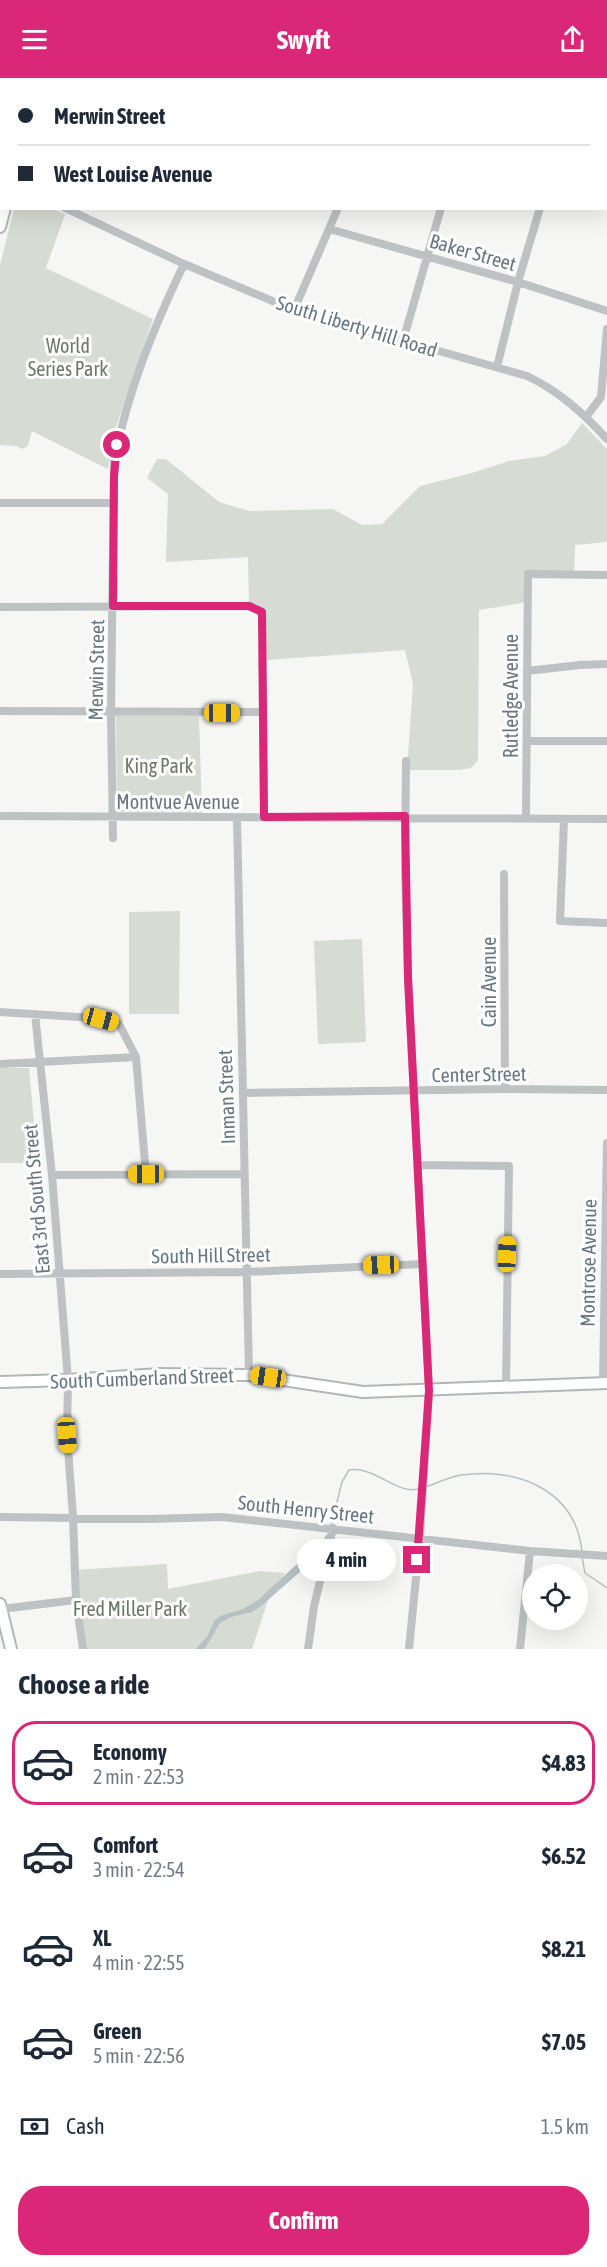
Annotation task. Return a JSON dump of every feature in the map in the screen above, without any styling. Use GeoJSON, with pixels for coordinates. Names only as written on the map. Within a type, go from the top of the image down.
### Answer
{"type":"FeatureCollection","features":[{"type":"Feature","properties":{"kind":"main road"},"geometry":{"type":"LineString","coordinates":[[0,227],[4,210]]}},
{"type":"Feature","properties":{"kind":"main road","name":"South Cumberland Street"},"geometry":{"type":"LineString","coordinates":[[0,1382],[160,1374],[249,1375],[363,1392],[605,1384]]}},
{"type":"Feature","properties":{"kind":"main road"},"geometry":{"type":"LineString","coordinates":[[0,1604],[11,1649]]}},
{"type":"Feature","properties":{"kind":"street","name":"South Liberty Hill Road"},"geometry":{"type":"LineString","coordinates":[[69,210],[184,264],[294,310],[527,376],[548,386],[586,417],[607,439]]}},
{"type":"Feature","properties":{"kind":"street"},"geometry":{"type":"LineString","coordinates":[[294,310],[337,210]]}},
{"type":"Feature","properties":{"kind":"street"},"geometry":{"type":"LineString","coordinates":[[403,341],[440,210]]}},
{"type":"Feature","properties":{"kind":"street"},"geometry":{"type":"LineString","coordinates":[[497,367],[518,282],[539,210]]}},
{"type":"Feature","properties":{"kind":"street","name":"Baker Street"},"geometry":{"type":"LineString","coordinates":[[329,229],[518,282],[607,311]]}},
{"type":"Feature","properties":{"kind":"street","name":"Merwin Street"},"geometry":{"type":"LineString","coordinates":[[114,838],[111,712],[114,462],[120,429],[157,321],[184,264]]}},
{"type":"Feature","properties":{"kind":"street"},"geometry":{"type":"LineString","coordinates":[[586,417],[604,400],[607,329]]}},
{"type":"Feature","properties":{"kind":"street"},"geometry":{"type":"LineString","coordinates":[[0,503],[114,503]]}},
{"type":"Feature","properties":{"kind":"street","name":"Rutledge Avenue"},"geometry":{"type":"LineString","coordinates":[[526,817],[528,574],[607,575]]}},
{"type":"Feature","properties":{"kind":"street"},"geometry":{"type":"LineString","coordinates":[[0,607],[249,606],[262,612],[264,817]]}},
{"type":"Feature","properties":{"kind":"street"},"geometry":{"type":"LineString","coordinates":[[527,671],[607,664]]}},
{"type":"Feature","properties":{"kind":"street"},"geometry":{"type":"LineString","coordinates":[[0,711],[263,712]]}},
{"type":"Feature","properties":{"kind":"street"},"geometry":{"type":"LineString","coordinates":[[527,741],[607,741]]}},
{"type":"Feature","properties":{"kind":"street"},"geometry":{"type":"LineString","coordinates":[[406,761],[408,978],[429,1391],[420,1537],[409,1649]]}},
{"type":"Feature","properties":{"kind":"street","name":"Montvue Avenue"},"geometry":{"type":"LineString","coordinates":[[0,816],[112,818],[405,816],[607,819]]}},
{"type":"Feature","properties":{"kind":"street","name":"Inman Street"},"geometry":{"type":"LineString","coordinates":[[237,818],[239,1001],[244,1093],[249,1375]]}},
{"type":"Feature","properties":{"kind":"street"},"geometry":{"type":"LineString","coordinates":[[564,820],[560,921],[607,923]]}},
{"type":"Feature","properties":{"kind":"street","name":"Cain Avenue"},"geometry":{"type":"LineString","coordinates":[[504,874],[505,1089]]}},
{"type":"Feature","properties":{"kind":"street"},"geometry":{"type":"LineString","coordinates":[[0,1012],[101,1019],[119,1024],[136,1057],[146,1174]]}},
{"type":"Feature","properties":{"kind":"street","name":"East 3rd South Street"},"geometry":{"type":"LineString","coordinates":[[35,1014],[52,1174],[68,1380],[67,1435],[76,1600],[83,1649]]}},
{"type":"Feature","properties":{"kind":"street"},"geometry":{"type":"LineString","coordinates":[[0,1064],[136,1057]]}},
{"type":"Feature","properties":{"kind":"street","name":"Center Street"},"geometry":{"type":"LineString","coordinates":[[244,1093],[505,1089],[607,1090]]}},
{"type":"Feature","properties":{"kind":"street","name":"Montrose Avenue"},"geometry":{"type":"LineString","coordinates":[[605,1384],[607,1143]]}},
{"type":"Feature","properties":{"kind":"street"},"geometry":{"type":"LineString","coordinates":[[419,1165],[509,1166],[506,1387]]}},
{"type":"Feature","properties":{"kind":"street"},"geometry":{"type":"LineString","coordinates":[[52,1174],[244,1174]]}},
{"type":"Feature","properties":{"kind":"street","name":"South Hill Street"},"geometry":{"type":"LineString","coordinates":[[0,1274],[246,1272],[423,1264]]}},
{"type":"Feature","properties":{"kind":"street","name":"South Henry Street"},"geometry":{"type":"LineString","coordinates":[[0,1518],[222,1517],[420,1537],[530,1551],[607,1556]]}},
{"type":"Feature","properties":{"kind":"street"},"geometry":{"type":"LineString","coordinates":[[308,1649],[314,1606],[333,1528]]}},
{"type":"Feature","properties":{"kind":"street"},"geometry":{"type":"LineString","coordinates":[[520,1649],[530,1551]]}},
{"type":"Feature","properties":{"kind":"street"},"geometry":{"type":"LineString","coordinates":[[1,1609],[76,1600]]}},
{"type":"Feature","properties":{"kind":"green space","name":"World Series Park"},"geometry":{"type":"Polygon","coordinates":[[[14,210],[55,210],[65,214],[46,268],[153,319],[116,427],[108,469],[32,431],[28,446],[22,449],[17,446],[0,445],[0,265],[14,210]]]}},
{"type":"Feature","properties":{"kind":"green space"},"geometry":{"type":"Polygon","coordinates":[[[582,423],[607,449],[607,542],[575,545],[574,575],[528,575],[528,602],[479,610],[478,760],[471,768],[407,770],[413,684],[405,650],[267,660],[262,612],[249,606],[248,557],[166,562],[168,494],[147,478],[157,459],[166,459],[219,502],[249,511],[333,509],[362,525],[382,524],[420,486],[509,461],[545,456],[567,444],[582,423]]]}},
{"type":"Feature","properties":{"kind":"green space","name":"King Park"},"geometry":{"type":"Polygon","coordinates":[[[116,715],[199,716],[202,814],[117,814],[116,715]]]}},
{"type":"Feature","properties":{"kind":"green space"},"geometry":{"type":"Polygon","coordinates":[[[180,911],[179,1014],[129,1014],[129,912],[180,911]]]}},
{"type":"Feature","properties":{"kind":"green space"},"geometry":{"type":"Polygon","coordinates":[[[362,939],[366,1042],[318,1044],[314,941],[362,939]]]}},
{"type":"Feature","properties":{"kind":"green space"},"geometry":{"type":"Polygon","coordinates":[[[0,1068],[29,1068],[37,1155],[31,1163],[0,1163],[0,1068]]]}},
{"type":"Feature","properties":{"kind":"green space","name":"Fred Miller Park"},"geometry":{"type":"Polygon","coordinates":[[[167,1564],[168,1589],[260,1571],[285,1573],[268,1600],[252,1649],[83,1649],[75,1570],[167,1564]]]}},
{"type":"Feature","properties":{"kind":"shaded area"},"geometry":{"type":"Polygon","coordinates":[[[326,1535],[329,1535],[327,1545],[317,1557],[261,1606],[252,1612],[231,1617],[220,1623],[206,1647],[196,1649],[208,1635],[214,1621],[220,1616],[243,1609],[258,1600],[326,1535]]]}},
{"type":"Feature","properties":{"kind":"waterway"},"geometry":{"type":"LineString","coordinates":[[331,1525],[342,1482],[349,1470],[367,1472],[402,1488],[419,1489]]}},
{"type":"Feature","properties":{"kind":"waterway"},"geometry":{"type":"LineString","coordinates":[[426,1487],[461,1475],[482,1473],[503,1475],[540,1487],[556,1498],[568,1513],[577,1531],[582,1552]]}},
{"type":"Feature","properties":{"kind":"waterway"},"geometry":{"type":"LineString","coordinates":[[582,1557],[585,1573],[607,1588]]}},
{"type":"Feature","properties":{"kind":"route"},"geometry":{"type":"LineString","coordinates":[[117,445],[114,462],[113,606],[249,606],[262,612],[264,817],[405,816],[408,978],[429,1391],[426,1459],[417,1560]]}}]}
